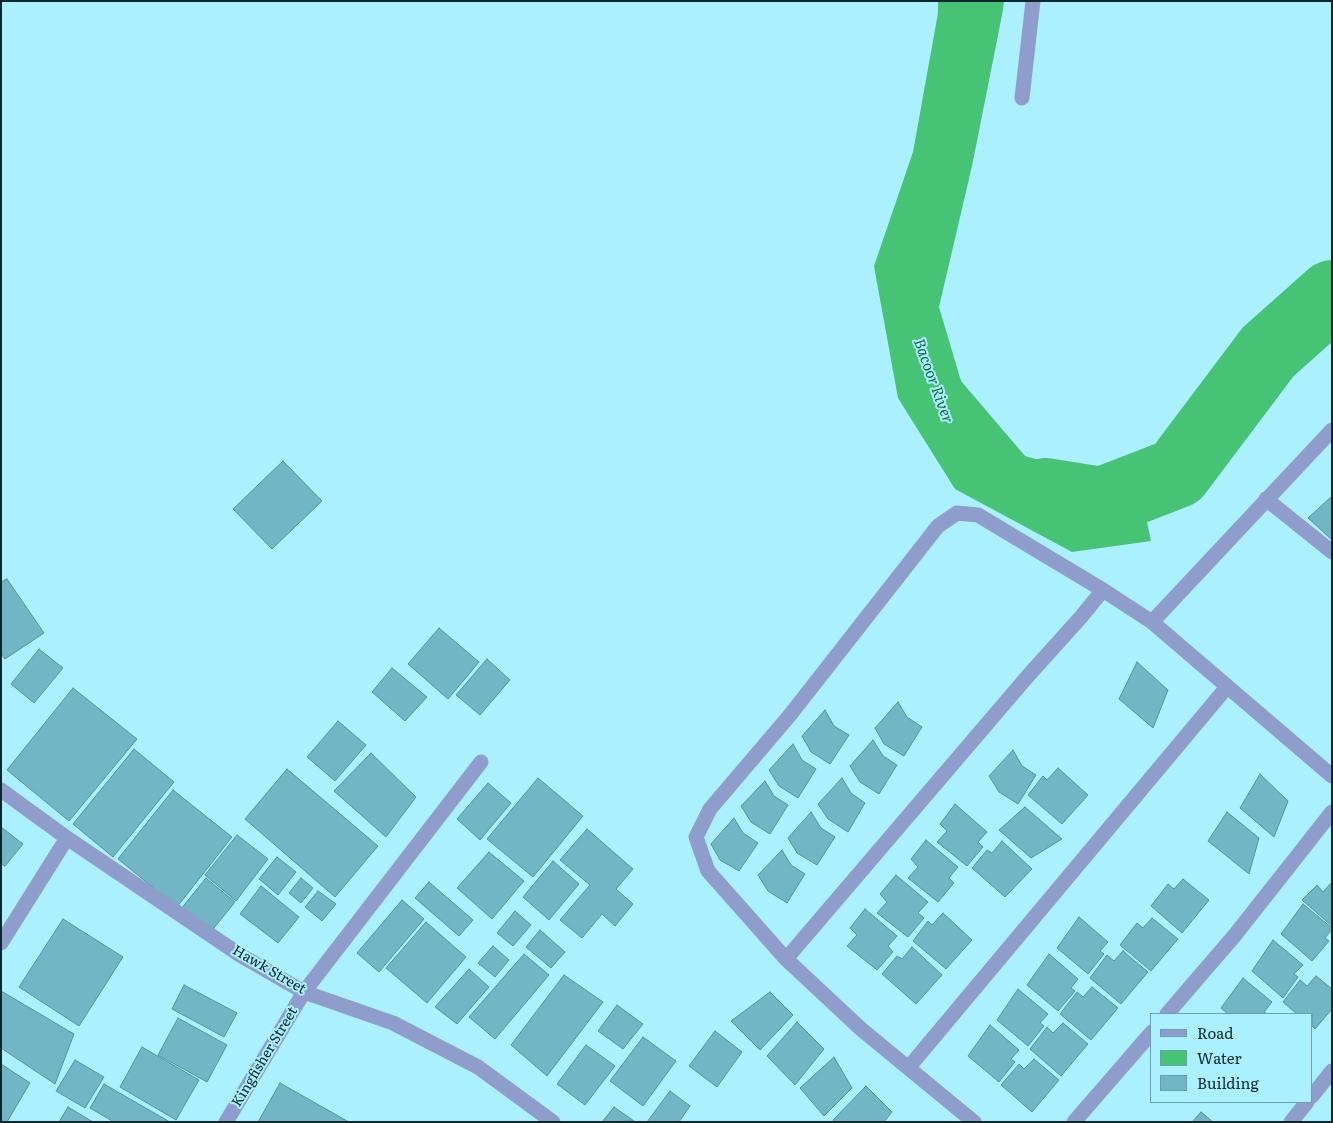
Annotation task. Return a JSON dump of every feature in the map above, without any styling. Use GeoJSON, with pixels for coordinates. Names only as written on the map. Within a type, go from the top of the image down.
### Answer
{"type":"FeatureCollection","features":[{"type":"Feature","properties":{"kind":"street"},"geometry":{"type":"LineString","coordinates":[[1022,98],[1033,1]]}},
{"type":"Feature","properties":{"kind":"street"},"geometry":{"type":"LineString","coordinates":[[1152,622],[1332,430]]}},
{"type":"Feature","properties":{"kind":"street"},"geometry":{"type":"LineString","coordinates":[[1266,499],[1332,552]]}},
{"type":"Feature","properties":{"kind":"street"},"geometry":{"type":"LineString","coordinates":[[974,1122],[861,1029],[786,959],[708,870],[696,837],[710,809],[790,715],[938,526],[957,513],[978,515],[1103,590],[1152,622],[1332,776]]}},
{"type":"Feature","properties":{"kind":"street"},"geometry":{"type":"LineString","coordinates":[[786,959],[1103,590]]}},
{"type":"Feature","properties":{"kind":"street"},"geometry":{"type":"LineString","coordinates":[[909,1067],[1227,686]]}},
{"type":"Feature","properties":{"kind":"street","name":"Kingfisher Street"},"geometry":{"type":"LineString","coordinates":[[226,1122],[304,992],[481,762]]}},
{"type":"Feature","properties":{"kind":"street","name":"Hawk Street"},"geometry":{"type":"LineString","coordinates":[[1,790],[240,955],[304,992],[393,1023],[478,1067],[548,1120]]}},
{"type":"Feature","properties":{"kind":"street"},"geometry":{"type":"LineString","coordinates":[[1168,1013],[1235,935],[1332,812]]}},
{"type":"Feature","properties":{"kind":"street"},"geometry":{"type":"LineString","coordinates":[[1,943],[68,838]]}},
{"type":"Feature","properties":{"kind":"street"},"geometry":{"type":"LineString","coordinates":[[1074,1122],[1150,1034]]}},
{"type":"Feature","properties":{"kind":"street"},"geometry":{"type":"LineString","coordinates":[[1313,1095],[1332,1071]]}},
{"type":"Feature","properties":{"kind":"street"},"geometry":{"type":"LineString","coordinates":[[1291,1122],[1306,1103]]}},
{"type":"Feature","properties":{"kind":"water"},"geometry":{"type":"Polygon","coordinates":[[[938,1],[1004,1],[972,166],[939,307],[961,381],[1025,456],[1088,474],[1137,474],[1151,541],[1072,552],[955,489],[898,398],[874,266],[913,152],[938,13],[938,1]]]}},
{"type":"Feature","properties":{"kind":"building"},"geometry":{"type":"Polygon","coordinates":[[[283,461],[322,501],[272,549],[233,509],[283,461]]]}},
{"type":"Feature","properties":{"kind":"building"},"geometry":{"type":"Polygon","coordinates":[[[1332,496],[1332,539],[1331,539],[1308,518],[1332,496]]]}},
{"type":"Feature","properties":{"kind":"building"},"geometry":{"type":"Polygon","coordinates":[[[7,579],[44,633],[5,659],[1,654],[1,582],[7,579]]]}},
{"type":"Feature","properties":{"kind":"building"},"geometry":{"type":"Polygon","coordinates":[[[439,628],[479,662],[448,699],[408,664],[439,628]]]}},
{"type":"Feature","properties":{"kind":"building"},"geometry":{"type":"Polygon","coordinates":[[[39,649],[63,668],[34,703],[11,684],[39,649]]]}},
{"type":"Feature","properties":{"kind":"building"},"geometry":{"type":"Polygon","coordinates":[[[487,659],[510,680],[480,715],[456,695],[487,659]]]}},
{"type":"Feature","properties":{"kind":"building"},"geometry":{"type":"Polygon","coordinates":[[[1137,662],[1168,690],[1153,728],[1119,699],[1137,662]]]}},
{"type":"Feature","properties":{"kind":"building"},"geometry":{"type":"Polygon","coordinates":[[[392,668],[427,697],[405,721],[372,692],[392,668]]]}},
{"type":"Feature","properties":{"kind":"building"},"geometry":{"type":"Polygon","coordinates":[[[73,688],[137,739],[69,821],[7,770],[73,688]]]}},
{"type":"Feature","properties":{"kind":"building"},"geometry":{"type":"Polygon","coordinates":[[[898,702],[907,717],[922,727],[904,756],[884,744],[875,728],[898,702]]]}},
{"type":"Feature","properties":{"kind":"building"},"geometry":{"type":"Polygon","coordinates":[[[825,710],[834,726],[849,735],[830,764],[811,752],[802,736],[825,710]]]}},
{"type":"Feature","properties":{"kind":"building"},"geometry":{"type":"Polygon","coordinates":[[[338,721],[366,745],[335,781],[307,757],[338,721]]]}},
{"type":"Feature","properties":{"kind":"building"},"geometry":{"type":"Polygon","coordinates":[[[873,740],[883,756],[897,765],[879,794],[860,782],[850,766],[873,740]]]}},
{"type":"Feature","properties":{"kind":"building"},"geometry":{"type":"Polygon","coordinates":[[[793,744],[802,760],[816,769],[798,798],[779,786],[769,770],[793,744]]]}},
{"type":"Feature","properties":{"kind":"building"},"geometry":{"type":"Polygon","coordinates":[[[134,749],[174,782],[113,857],[73,824],[134,749]]]}},
{"type":"Feature","properties":{"kind":"building"},"geometry":{"type":"Polygon","coordinates":[[[1013,750],[1022,766],[1036,775],[1018,804],[999,792],[989,776],[1013,750]]]}},
{"type":"Feature","properties":{"kind":"building"},"geometry":{"type":"Polygon","coordinates":[[[371,753],[416,797],[386,837],[334,791],[371,753]]]}},
{"type":"Feature","properties":{"kind":"building"},"geometry":{"type":"Polygon","coordinates":[[[1058,768],[1088,795],[1062,824],[1028,795],[1043,776],[1047,780],[1058,768]]]}},
{"type":"Feature","properties":{"kind":"building"},"geometry":{"type":"Polygon","coordinates":[[[287,769],[378,846],[335,897],[245,819],[287,769]]]}},
{"type":"Feature","properties":{"kind":"building"},"geometry":{"type":"Polygon","coordinates":[[[1260,774],[1288,801],[1274,837],[1240,808],[1260,774]]]}},
{"type":"Feature","properties":{"kind":"building"},"geometry":{"type":"Polygon","coordinates":[[[538,778],[583,816],[533,877],[487,839],[538,778]]]}},
{"type":"Feature","properties":{"kind":"building"},"geometry":{"type":"Polygon","coordinates":[[[842,778],[851,793],[865,803],[848,832],[828,819],[818,804],[842,778]]]}},
{"type":"Feature","properties":{"kind":"building"},"geometry":{"type":"Polygon","coordinates":[[[765,781],[774,796],[788,805],[770,834],[751,822],[741,806],[765,781]]]}},
{"type":"Feature","properties":{"kind":"building"},"geometry":{"type":"Polygon","coordinates":[[[488,783],[511,803],[480,840],[457,819],[488,783]]]}},
{"type":"Feature","properties":{"kind":"building"},"geometry":{"type":"Polygon","coordinates":[[[173,790],[232,837],[177,907],[118,859],[173,790]]]}},
{"type":"Feature","properties":{"kind":"building"},"geometry":{"type":"Polygon","coordinates":[[[955,804],[987,832],[978,842],[983,847],[967,866],[937,842],[947,831],[940,824],[955,804]]]}},
{"type":"Feature","properties":{"kind":"building"},"geometry":{"type":"Polygon","coordinates":[[[1025,807],[1062,839],[1031,858],[999,830],[1025,807]]]}},
{"type":"Feature","properties":{"kind":"building"},"geometry":{"type":"Polygon","coordinates":[[[811,812],[821,828],[835,837],[817,865],[797,853],[788,838],[811,812]]]}},
{"type":"Feature","properties":{"kind":"building"},"geometry":{"type":"Polygon","coordinates":[[[1227,812],[1259,838],[1249,874],[1208,841],[1227,812]]]}},
{"type":"Feature","properties":{"kind":"building"},"geometry":{"type":"Polygon","coordinates":[[[734,818],[743,833],[758,843],[739,871],[720,860],[711,844],[734,818]]]}},
{"type":"Feature","properties":{"kind":"building"},"geometry":{"type":"Polygon","coordinates":[[[1,827],[23,844],[5,866],[1,864],[1,827]]]}},
{"type":"Feature","properties":{"kind":"building"},"geometry":{"type":"Polygon","coordinates":[[[587,829],[633,869],[616,889],[633,904],[615,926],[602,914],[582,938],[560,920],[590,885],[560,860],[587,829]]]}},
{"type":"Feature","properties":{"kind":"building"},"geometry":{"type":"Polygon","coordinates":[[[237,835],[268,859],[236,901],[205,875],[237,835]]]}},
{"type":"Feature","properties":{"kind":"building"},"geometry":{"type":"Polygon","coordinates":[[[926,840],[958,867],[949,878],[954,883],[938,902],[908,878],[918,867],[911,859],[926,840]]]}},
{"type":"Feature","properties":{"kind":"building"},"geometry":{"type":"Polygon","coordinates":[[[1002,841],[1032,869],[1005,897],[972,868],[987,850],[992,853],[1002,841]]]}},
{"type":"Feature","properties":{"kind":"building"},"geometry":{"type":"Polygon","coordinates":[[[782,850],[791,865],[805,874],[787,903],[768,891],[758,875],[782,850]]]}},
{"type":"Feature","properties":{"kind":"building"},"geometry":{"type":"Polygon","coordinates":[[[489,852],[524,881],[492,919],[457,888],[489,852]]]}},
{"type":"Feature","properties":{"kind":"building"},"geometry":{"type":"Polygon","coordinates":[[[277,857],[296,872],[278,895],[259,879],[277,857]]]}},
{"type":"Feature","properties":{"kind":"building"},"geometry":{"type":"Polygon","coordinates":[[[553,861],[579,884],[549,920],[523,897],[553,861]]]}},
{"type":"Feature","properties":{"kind":"building"},"geometry":{"type":"Polygon","coordinates":[[[896,875],[928,902],[918,913],[924,918],[908,937],[877,913],[887,902],[880,894],[896,875]]]}},
{"type":"Feature","properties":{"kind":"building"},"geometry":{"type":"Polygon","coordinates":[[[206,878],[235,902],[210,933],[181,909],[206,878]]]}},
{"type":"Feature","properties":{"kind":"building"},"geometry":{"type":"Polygon","coordinates":[[[301,878],[313,888],[301,903],[289,893],[301,878]]]}},
{"type":"Feature","properties":{"kind":"building"},"geometry":{"type":"Polygon","coordinates":[[[1183,879],[1209,900],[1182,933],[1151,906],[1168,884],[1174,889],[1183,879]]]}},
{"type":"Feature","properties":{"kind":"building"},"geometry":{"type":"Polygon","coordinates":[[[429,882],[473,920],[459,936],[415,898],[429,882]]]}},
{"type":"Feature","properties":{"kind":"building"},"geometry":{"type":"Polygon","coordinates":[[[1332,882],[1332,926],[1302,900],[1317,885],[1323,892],[1332,882]]]}},
{"type":"Feature","properties":{"kind":"building"},"geometry":{"type":"Polygon","coordinates":[[[261,886],[299,917],[278,943],[240,914],[261,886]]]}},
{"type":"Feature","properties":{"kind":"building"},"geometry":{"type":"Polygon","coordinates":[[[318,891],[336,904],[322,921],[305,907],[318,891]]]}},
{"type":"Feature","properties":{"kind":"building"},"geometry":{"type":"Polygon","coordinates":[[[402,900],[424,919],[379,972],[357,953],[402,900]]]}},
{"type":"Feature","properties":{"kind":"building"},"geometry":{"type":"Polygon","coordinates":[[[1303,904],[1332,928],[1325,938],[1329,941],[1312,961],[1281,934],[1303,904]]]}},
{"type":"Feature","properties":{"kind":"building"},"geometry":{"type":"Polygon","coordinates":[[[865,909],[897,936],[888,946],[893,952],[877,970],[847,946],[857,935],[850,928],[865,909]]]}},
{"type":"Feature","properties":{"kind":"building"},"geometry":{"type":"Polygon","coordinates":[[[515,911],[531,925],[513,946],[497,933],[515,911]]]}},
{"type":"Feature","properties":{"kind":"building"},"geometry":{"type":"Polygon","coordinates":[[[943,913],[972,940],[946,969],[913,941],[928,921],[932,925],[943,913]]]}},
{"type":"Feature","properties":{"kind":"building"},"geometry":{"type":"Polygon","coordinates":[[[1079,917],[1108,942],[1100,951],[1104,954],[1088,974],[1057,948],[1079,917]]]}},
{"type":"Feature","properties":{"kind":"building"},"geometry":{"type":"Polygon","coordinates":[[[1152,918],[1178,939],[1151,971],[1120,945],[1137,923],[1143,928],[1152,918]]]}},
{"type":"Feature","properties":{"kind":"building"},"geometry":{"type":"Polygon","coordinates":[[[63,919],[123,957],[79,1026],[19,987],[63,919]]]}},
{"type":"Feature","properties":{"kind":"building"},"geometry":{"type":"Polygon","coordinates":[[[426,922],[466,957],[427,1003],[386,968],[426,922]]]}},
{"type":"Feature","properties":{"kind":"building"},"geometry":{"type":"Polygon","coordinates":[[[540,930],[565,952],[551,968],[526,947],[540,930]]]}},
{"type":"Feature","properties":{"kind":"building"},"geometry":{"type":"Polygon","coordinates":[[[1273,940],[1303,965],[1294,974],[1298,977],[1283,998],[1252,971],[1273,940]]]}},
{"type":"Feature","properties":{"kind":"building"},"geometry":{"type":"Polygon","coordinates":[[[493,946],[509,960],[495,977],[478,963],[493,946]]]}},
{"type":"Feature","properties":{"kind":"building"},"geometry":{"type":"Polygon","coordinates":[[[912,947],[942,975],[916,1004],[882,974],[897,956],[902,959],[912,947]]]}},
{"type":"Feature","properties":{"kind":"building"},"geometry":{"type":"Polygon","coordinates":[[[1123,951],[1148,972],[1121,1004],[1090,978],[1107,955],[1114,961],[1123,951]]]}},
{"type":"Feature","properties":{"kind":"building"},"geometry":{"type":"Polygon","coordinates":[[[524,954],[549,975],[495,1039],[469,1017],[524,954]]]}},
{"type":"Feature","properties":{"kind":"building"},"geometry":{"type":"Polygon","coordinates":[[[1049,954],[1078,979],[1071,988],[1075,991],[1058,1011],[1027,985],[1049,954]]]}},
{"type":"Feature","properties":{"kind":"building"},"geometry":{"type":"Polygon","coordinates":[[[469,969],[489,987],[457,1024],[435,1007],[469,969]]]}},
{"type":"Feature","properties":{"kind":"building"},"geometry":{"type":"Polygon","coordinates":[[[564,975],[603,1002],[547,1076],[511,1045],[564,975]]]}},
{"type":"Feature","properties":{"kind":"building"},"geometry":{"type":"Polygon","coordinates":[[[1316,976],[1332,989],[1332,1009],[1315,1029],[1313,1027],[1313,1013],[1296,1013],[1283,1002],[1300,980],[1307,986],[1316,976]]]}},
{"type":"Feature","properties":{"kind":"building"},"geometry":{"type":"Polygon","coordinates":[[[1243,978],[1272,1002],[1264,1012],[1266,1013],[1227,1013],[1221,1008],[1243,978]]]}},
{"type":"Feature","properties":{"kind":"building"},"geometry":{"type":"Polygon","coordinates":[[[184,985],[237,1013],[224,1037],[172,1009],[184,985]]]}},
{"type":"Feature","properties":{"kind":"building"},"geometry":{"type":"Polygon","coordinates":[[[1092,987],[1118,1008],[1091,1040],[1060,1014],[1077,992],[1083,997],[1092,987]]]}},
{"type":"Feature","properties":{"kind":"building"},"geometry":{"type":"Polygon","coordinates":[[[1018,989],[1048,1014],[1040,1023],[1044,1026],[1028,1046],[997,1020],[1018,989]]]}},
{"type":"Feature","properties":{"kind":"building"},"geometry":{"type":"Polygon","coordinates":[[[1,991],[74,1034],[55,1084],[1,1048],[1,991]]]}},
{"type":"Feature","properties":{"kind":"building"},"geometry":{"type":"Polygon","coordinates":[[[770,992],[793,1015],[760,1050],[731,1021],[770,992]]]}},
{"type":"Feature","properties":{"kind":"building"},"geometry":{"type":"Polygon","coordinates":[[[617,1005],[643,1024],[623,1049],[598,1031],[617,1005]]]}},
{"type":"Feature","properties":{"kind":"building"},"geometry":{"type":"Polygon","coordinates":[[[178,1018],[227,1045],[207,1082],[158,1055],[178,1018]]]}},
{"type":"Feature","properties":{"kind":"building"},"geometry":{"type":"Polygon","coordinates":[[[797,1022],[824,1049],[795,1085],[767,1056],[797,1022]]]}},
{"type":"Feature","properties":{"kind":"building"},"geometry":{"type":"Polygon","coordinates":[[[1063,1023],[1088,1044],[1061,1076],[1030,1049],[1047,1027],[1053,1033],[1063,1023]]]}},
{"type":"Feature","properties":{"kind":"building"},"geometry":{"type":"Polygon","coordinates":[[[990,1025],[1019,1050],[1011,1059],[1015,1062],[999,1082],[968,1056],[990,1025]]]}},
{"type":"Feature","properties":{"kind":"building"},"geometry":{"type":"Polygon","coordinates":[[[715,1031],[742,1052],[717,1087],[689,1066],[715,1031]]]}},
{"type":"Feature","properties":{"kind":"building"},"geometry":{"type":"Polygon","coordinates":[[[643,1037],[676,1061],[643,1106],[610,1081],[643,1037]]]}},
{"type":"Feature","properties":{"kind":"building"},"geometry":{"type":"Polygon","coordinates":[[[586,1045],[615,1066],[585,1105],[557,1084],[586,1045]]]}},
{"type":"Feature","properties":{"kind":"building"},"geometry":{"type":"Polygon","coordinates":[[[142,1047],[199,1080],[176,1120],[120,1087],[142,1047]]]}},
{"type":"Feature","properties":{"kind":"building"},"geometry":{"type":"Polygon","coordinates":[[[834,1057],[852,1088],[824,1116],[800,1088],[834,1057]]]}},
{"type":"Feature","properties":{"kind":"building"},"geometry":{"type":"Polygon","coordinates":[[[1034,1059],[1059,1080],[1032,1112],[1001,1085],[1019,1064],[1024,1069],[1034,1059]]]}},
{"type":"Feature","properties":{"kind":"building"},"geometry":{"type":"Polygon","coordinates":[[[75,1060],[104,1077],[85,1108],[56,1091],[75,1060]]]}},
{"type":"Feature","properties":{"kind":"building"},"geometry":{"type":"Polygon","coordinates":[[[1,1064],[30,1083],[7,1122],[1,1122],[1,1064]]]}},
{"type":"Feature","properties":{"kind":"building"},"geometry":{"type":"Polygon","coordinates":[[[280,1083],[349,1122],[258,1122],[280,1083]]]}},
{"type":"Feature","properties":{"kind":"building"},"geometry":{"type":"Polygon","coordinates":[[[104,1084],[170,1122],[114,1122],[90,1108],[104,1084]]]}},
{"type":"Feature","properties":{"kind":"building"},"geometry":{"type":"Polygon","coordinates":[[[866,1086],[892,1112],[884,1122],[834,1122],[833,1120],[866,1086]]]}},
{"type":"Feature","properties":{"kind":"building"},"geometry":{"type":"Polygon","coordinates":[[[670,1091],[690,1106],[679,1122],[647,1122],[670,1091]]]}},
{"type":"Feature","properties":{"kind":"building"},"geometry":{"type":"Polygon","coordinates":[[[68,1107],[93,1122],[59,1122],[68,1107]]]}},
{"type":"Feature","properties":{"kind":"building"},"geometry":{"type":"Polygon","coordinates":[[[614,1107],[634,1121],[602,1122],[614,1107]]]}},
{"type":"Feature","properties":{"kind":"building"},"geometry":{"type":"Polygon","coordinates":[[[1201,1112],[1213,1122],[1192,1122],[1201,1112]]]}},
{"type":"Feature","properties":{"kind":"waterway","name":"Bacoor River"},"geometry":{"type":"LineString","coordinates":[[1046,493],[1102,502],[1177,473],[1268,352],[1332,295]]}}]}
